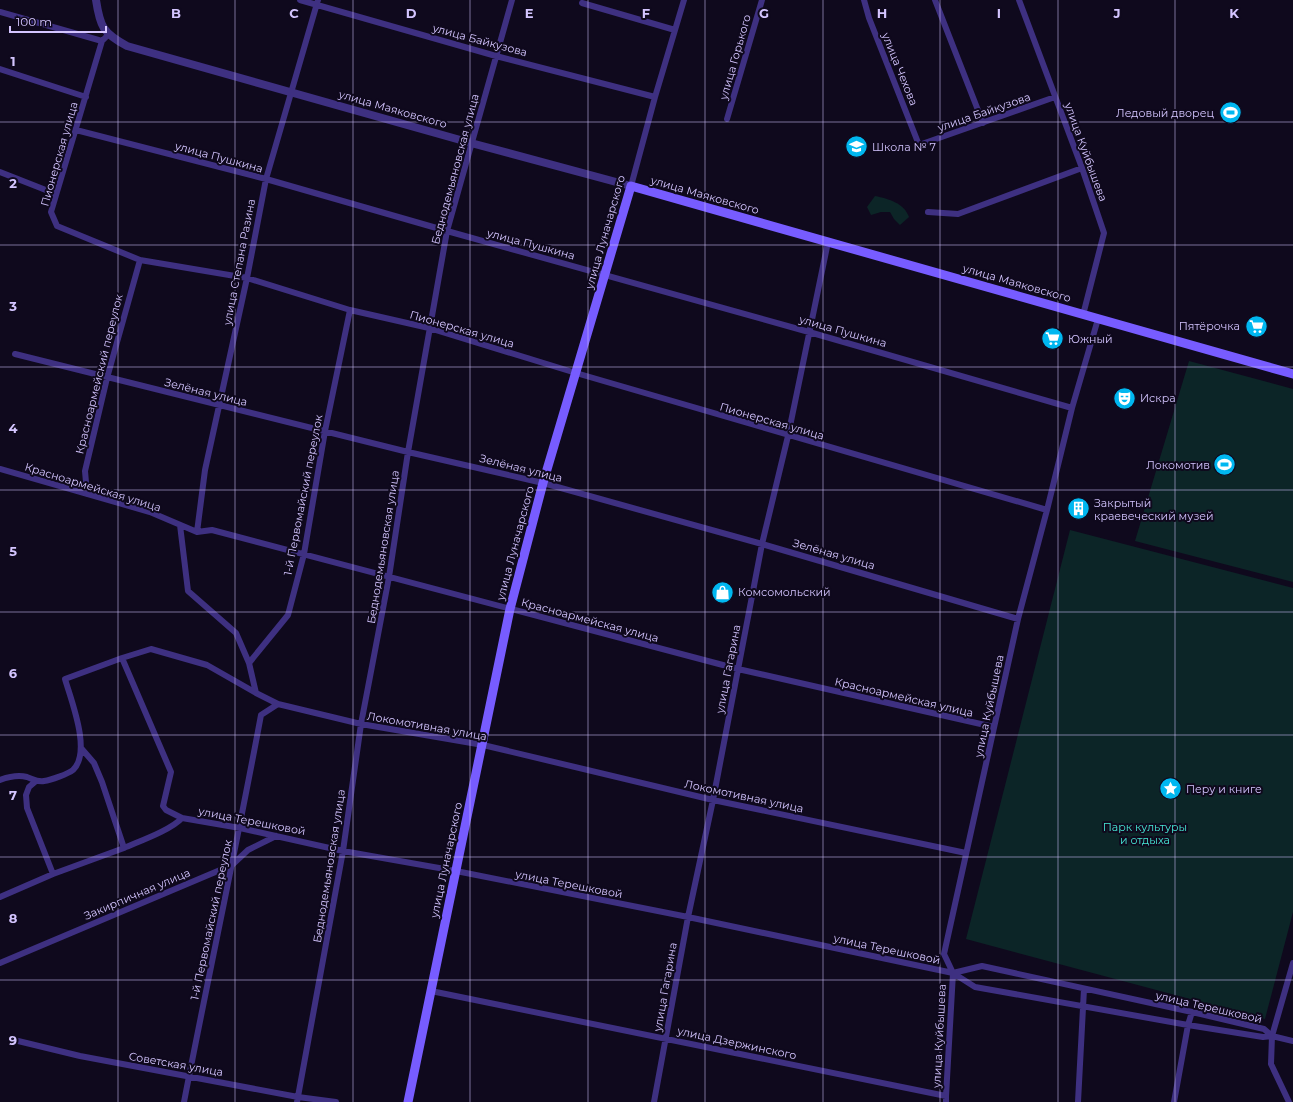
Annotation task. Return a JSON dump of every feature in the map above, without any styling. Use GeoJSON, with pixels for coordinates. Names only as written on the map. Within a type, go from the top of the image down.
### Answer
{"type":"FeatureCollection","features":[{"type":"Feature","properties":{"kind":"main road","name":"улица Маяковского"},"geometry":{"type":"LineString","coordinates":[[631,186],[1293,374]]}},
{"type":"Feature","properties":{"kind":"main road","name":"улица Луначарского"},"geometry":{"type":"LineString","coordinates":[[408,1102],[510,609],[543,483],[631,186]]}},
{"type":"Feature","properties":{"kind":"street"},"geometry":{"type":"LineString","coordinates":[[0,12],[102,41],[110,36],[103,27],[96,0]]}},
{"type":"Feature","properties":{"kind":"street","name":"улица Байкузова"},"geometry":{"type":"LineString","coordinates":[[300,0],[317,2],[496,56],[655,97]]}},
{"type":"Feature","properties":{"kind":"street","name":"Беднодемьяновская улица"},"geometry":{"type":"LineString","coordinates":[[298,1099],[343,851],[360,724],[389,577],[408,452],[447,231],[512,0]]}},
{"type":"Feature","properties":{"kind":"street","name":"улица Луначарского"},"geometry":{"type":"LineString","coordinates":[[631,186],[655,97],[684,0]]}},
{"type":"Feature","properties":{"kind":"street","name":"улица Горького"},"geometry":{"type":"LineString","coordinates":[[728,119],[762,0]]}},
{"type":"Feature","properties":{"kind":"street","name":"улица Чехова"},"geometry":{"type":"LineString","coordinates":[[864,0],[869,18],[920,145]]}},
{"type":"Feature","properties":{"kind":"street"},"geometry":{"type":"LineString","coordinates":[[935,0],[983,123]]}},
{"type":"Feature","properties":{"kind":"street","name":"улица Куйбышева"},"geometry":{"type":"LineString","coordinates":[[1019,0],[1082,168],[1104,232],[1083,315]]}},
{"type":"Feature","properties":{"kind":"street","name":"улица Степана Разина"},"geometry":{"type":"LineString","coordinates":[[197,532],[205,470],[247,278],[266,179],[317,2]]}},
{"type":"Feature","properties":{"kind":"street"},"geometry":{"type":"LineString","coordinates":[[582,3],[675,30]]}},
{"type":"Feature","properties":{"kind":"street","name":"улица Маяковского"},"geometry":{"type":"LineString","coordinates":[[110,36],[127,46],[471,143],[631,186]]}},
{"type":"Feature","properties":{"kind":"street","name":"Пионерская улица"},"geometry":{"type":"LineString","coordinates":[[102,41],[51,212],[57,226],[140,260],[247,278],[350,310],[429,328],[576,374],[1047,510]]}},
{"type":"Feature","properties":{"kind":"street"},"geometry":{"type":"LineString","coordinates":[[0,68],[86,97]]}},
{"type":"Feature","properties":{"kind":"street","name":"улица Байкузова"},"geometry":{"type":"LineString","coordinates":[[920,145],[1055,98]]}},
{"type":"Feature","properties":{"kind":"street","name":"улица Пушкина"},"geometry":{"type":"LineString","coordinates":[[76,130],[266,179],[447,231],[606,274],[1072,408]]}},
{"type":"Feature","properties":{"kind":"street"},"geometry":{"type":"LineString","coordinates":[[928,212],[958,214],[1082,168]]}},
{"type":"Feature","properties":{"kind":"street"},"geometry":{"type":"LineString","coordinates":[[0,172],[56,194]]}},
{"type":"Feature","properties":{"kind":"street","name":"улица Гагарина"},"geometry":{"type":"LineString","coordinates":[[654,1102],[688,917],[713,800],[762,544],[788,436],[828,242]]}},
{"type":"Feature","properties":{"kind":"street","name":"Красноармейский переулок"},"geometry":{"type":"LineString","coordinates":[[87,494],[85,471],[107,378],[140,260]]}},
{"type":"Feature","properties":{"kind":"street","name":"1-й Первомайский переулок"},"geometry":{"type":"LineString","coordinates":[[249,663],[288,615],[304,554],[325,432],[350,310]]}},
{"type":"Feature","properties":{"kind":"street","name":"улица Куйбышева"},"geometry":{"type":"LineString","coordinates":[[946,1099],[953,973],[944,954],[1018,619],[1072,408],[1098,318]]}},
{"type":"Feature","properties":{"kind":"street","name":"Зелёная улица"},"geometry":{"type":"LineString","coordinates":[[15,354],[325,432],[543,483],[762,544],[1018,619]]}},
{"type":"Feature","properties":{"kind":"street","name":"Красноармейская улица"},"geometry":{"type":"LineString","coordinates":[[0,469],[150,512],[197,532],[212,530],[738,669],[994,727]]}},
{"type":"Feature","properties":{"kind":"street"},"geometry":{"type":"LineString","coordinates":[[180,525],[188,591],[236,632],[249,663],[256,694]]}},
{"type":"Feature","properties":{"kind":"street","name":"Локомотивная улица"},"geometry":{"type":"LineString","coordinates":[[0,780],[20,776],[28,777],[36,781],[44,781],[73,770],[79,760],[81,748],[78,721],[64,679],[151,649],[207,665],[256,694],[278,704],[360,724],[482,745],[713,800],[966,853]]}},
{"type":"Feature","properties":{"kind":"street"},"geometry":{"type":"LineString","coordinates":[[0,896],[53,874],[124,848],[160,832],[182,818],[166,810],[164,806],[171,772],[122,658]]}},
{"type":"Feature","properties":{"kind":"street","name":"1-й Первомайский переулок"},"geometry":{"type":"LineString","coordinates":[[184,1102],[226,889],[240,828],[261,715],[278,704]]}},
{"type":"Feature","properties":{"kind":"street"},"geometry":{"type":"LineString","coordinates":[[81,748],[94,763],[102,782],[124,848]]}},
{"type":"Feature","properties":{"kind":"street"},"geometry":{"type":"LineString","coordinates":[[36,781],[29,787],[26,795],[27,808],[53,874]]}},
{"type":"Feature","properties":{"kind":"street","name":"улица Терешковой"},"geometry":{"type":"LineString","coordinates":[[182,818],[240,828],[343,851],[688,917],[953,973],[974,987],[1188,1025],[1264,1037],[1272,1036],[1293,1041]]}},
{"type":"Feature","properties":{"kind":"street","name":"Закирпичная улица"},"geometry":{"type":"LineString","coordinates":[[0,963],[232,864],[248,850],[276,836]]}},
{"type":"Feature","properties":{"kind":"street"},"geometry":{"type":"LineString","coordinates":[[1289,1102],[1271,1064],[1272,1036],[1293,963]]}},
{"type":"Feature","properties":{"kind":"street","name":"улица Терешковой"},"geometry":{"type":"LineString","coordinates":[[953,973],[982,966],[1192,1012],[1264,1030],[1272,1036]]}},
{"type":"Feature","properties":{"kind":"street"},"geometry":{"type":"LineString","coordinates":[[1078,1102],[1084,989]]}},
{"type":"Feature","properties":{"kind":"street","name":"улица Дзержинского"},"geometry":{"type":"LineString","coordinates":[[431,990],[946,1099]]}},
{"type":"Feature","properties":{"kind":"street"},"geometry":{"type":"LineString","coordinates":[[1174,1102],[1188,1025],[1192,1012]]}},
{"type":"Feature","properties":{"kind":"street","name":"Советская улица"},"geometry":{"type":"LineString","coordinates":[[14,1040],[80,1056],[189,1076],[298,1099],[336,1102]]}},
{"type":"Feature","properties":{"kind":"green space"},"geometry":{"type":"Polygon","coordinates":[[[875,196],[891,200],[900,205],[907,212],[909,217],[900,225],[890,212],[881,212],[871,215],[867,207],[875,196]]]}},
{"type":"Feature","properties":{"kind":"green space","name":"Локомотив"},"geometry":{"type":"Polygon","coordinates":[[[1189,361],[1293,389],[1293,582],[1135,541],[1189,361]]]}},
{"type":"Feature","properties":{"kind":"green space","name":"Парк культуры и отдыха"},"geometry":{"type":"Polygon","coordinates":[[[1070,530],[1293,588],[1293,912],[1265,1019],[966,939],[1070,530]]]}},
{"type":"Feature","properties":{"kind":"place","name":"Ледовый дворец"},"geometry":{"type":"Point","coordinates":[1230,113]}},
{"type":"Feature","properties":{"kind":"place","name":"Школа № 7"},"geometry":{"type":"Point","coordinates":[857,147]}},
{"type":"Feature","properties":{"kind":"place","name":"Пятёрочка"},"geometry":{"type":"Point","coordinates":[1256,326]}},
{"type":"Feature","properties":{"kind":"place","name":"Южный"},"geometry":{"type":"Point","coordinates":[1052,339]}},
{"type":"Feature","properties":{"kind":"place","name":"Искра"},"geometry":{"type":"Point","coordinates":[1124,398]}},
{"type":"Feature","properties":{"kind":"place","name":"Локомотив"},"geometry":{"type":"Point","coordinates":[1225,465]}},
{"type":"Feature","properties":{"kind":"place","name":"Закрытый краевеческий музей"},"geometry":{"type":"Point","coordinates":[1079,509]}},
{"type":"Feature","properties":{"kind":"place","name":"Комсомольский"},"geometry":{"type":"Point","coordinates":[723,592]}},
{"type":"Feature","properties":{"kind":"place","name":"Перу и книге"},"geometry":{"type":"Point","coordinates":[1171,789]}}]}
